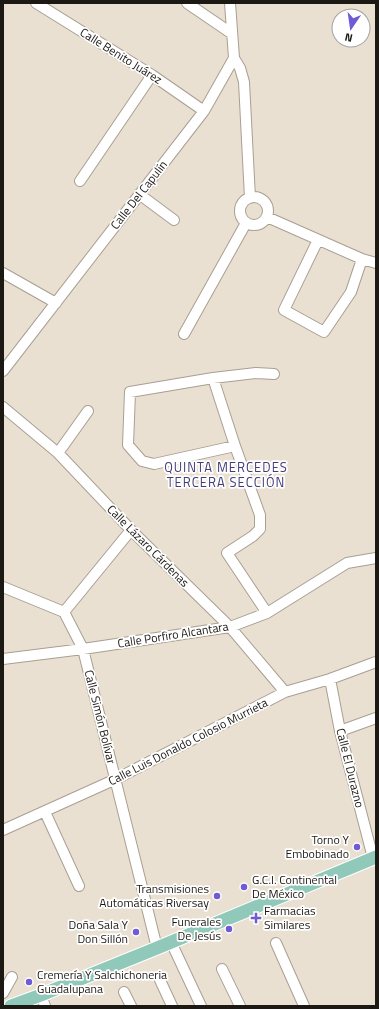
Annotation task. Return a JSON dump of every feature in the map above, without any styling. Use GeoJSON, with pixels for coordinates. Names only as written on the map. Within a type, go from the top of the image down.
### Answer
{"type":"FeatureCollection","features":[{"type":"Feature","properties":{"kind":"main road"},"geometry":{"type":"LineString","coordinates":[[11,1006],[43,1000],[157,948],[375,857]]}},
{"type":"Feature","properties":{"kind":"street","name":"Calle Benito Juárez"},"geometry":{"type":"LineString","coordinates":[[36,3],[152,75],[204,111]]}},
{"type":"Feature","properties":{"kind":"street"},"geometry":{"type":"LineString","coordinates":[[187,3],[232,33]]}},
{"type":"Feature","properties":{"kind":"street"},"geometry":{"type":"LineString","coordinates":[[230,3],[234,58],[240,68],[244,82],[250,198]]}},
{"type":"Feature","properties":{"kind":"street","name":"Calle Del Capulín"},"geometry":{"type":"LineString","coordinates":[[4,369],[204,111],[234,58]]}},
{"type":"Feature","properties":{"kind":"street"},"geometry":{"type":"LineString","coordinates":[[80,181],[152,75]]}},
{"type":"Feature","properties":{"kind":"street"},"geometry":{"type":"LineString","coordinates":[[139,194],[174,220]]}},
{"type":"Feature","properties":{"kind":"street"},"geometry":{"type":"LineString","coordinates":[[255,197],[263,201],[268,208],[267,217],[258,225],[249,224],[241,215],[241,207],[243,203],[250,198],[255,197]]}},
{"type":"Feature","properties":{"kind":"street"},"geometry":{"type":"LineString","coordinates":[[267,217],[362,259],[376,263]]}},
{"type":"Feature","properties":{"kind":"street"},"geometry":{"type":"LineString","coordinates":[[184,334],[246,222]]}},
{"type":"Feature","properties":{"kind":"street"},"geometry":{"type":"LineString","coordinates":[[318,240],[284,310],[324,332],[351,292],[362,259]]}},
{"type":"Feature","properties":{"kind":"street"},"geometry":{"type":"LineString","coordinates":[[3,273],[56,303]]}},
{"type":"Feature","properties":{"kind":"street"},"geometry":{"type":"LineString","coordinates":[[235,446],[154,464],[142,461],[128,445],[130,392],[213,378],[256,373],[274,374]]}},
{"type":"Feature","properties":{"kind":"street"},"geometry":{"type":"LineString","coordinates":[[213,378],[235,446],[260,515],[260,529],[253,536],[227,553],[267,613]]}},
{"type":"Feature","properties":{"kind":"street","name":"Calle Lázaro Cárdenas"},"geometry":{"type":"LineString","coordinates":[[3,408],[58,453],[131,530],[230,627],[285,692]]}},
{"type":"Feature","properties":{"kind":"street"},"geometry":{"type":"LineString","coordinates":[[58,453],[88,411]]}},
{"type":"Feature","properties":{"kind":"street"},"geometry":{"type":"LineString","coordinates":[[3,587],[64,612],[131,530]]}},
{"type":"Feature","properties":{"kind":"street","name":"Calle Porfiro Alcantara"},"geometry":{"type":"LineString","coordinates":[[3,659],[83,649],[230,627],[267,613],[347,563],[376,558]]}},
{"type":"Feature","properties":{"kind":"street","name":"Calle Simón Bolívar"},"geometry":{"type":"LineString","coordinates":[[64,612],[83,649],[157,948]]}},
{"type":"Feature","properties":{"kind":"street","name":"Calle Luis Donaldo Colosio Murrieta"},"geometry":{"type":"LineString","coordinates":[[3,830],[116,779],[285,692],[376,662]]}},
{"type":"Feature","properties":{"kind":"street","name":"Calle El Durazno"},"geometry":{"type":"LineString","coordinates":[[330,678],[340,731],[375,857]]}},
{"type":"Feature","properties":{"kind":"street"},"geometry":{"type":"LineString","coordinates":[[340,731],[376,718]]}},
{"type":"Feature","properties":{"kind":"street"},"geometry":{"type":"LineString","coordinates":[[45,812],[79,886]]}},
{"type":"Feature","properties":{"kind":"street"},"geometry":{"type":"LineString","coordinates":[[171,942],[201,1006]]}},
{"type":"Feature","properties":{"kind":"street"},"geometry":{"type":"LineString","coordinates":[[276,943],[304,1006]]}},
{"type":"Feature","properties":{"kind":"street"},"geometry":{"type":"LineString","coordinates":[[222,968],[240,1006]]}},
{"type":"Feature","properties":{"kind":"street"},"geometry":{"type":"LineString","coordinates":[[3,993],[12,977]]}},
{"type":"Feature","properties":{"kind":"street"},"geometry":{"type":"LineString","coordinates":[[160,980],[172,1006]]}},
{"type":"Feature","properties":{"kind":"street"},"geometry":{"type":"LineString","coordinates":[[124,992],[130,1006]]}},
{"type":"Feature","properties":{"kind":"place","name":"Torno Y Embobinado"},"geometry":{"type":"Point","coordinates":[357,847]}},
{"type":"Feature","properties":{"kind":"place","name":"G.C.I. Continental De México"},"geometry":{"type":"Point","coordinates":[244,887]}},
{"type":"Feature","properties":{"kind":"place","name":"Transmisiones Automáticas Riversay"},"geometry":{"type":"Point","coordinates":[217,896]}},
{"type":"Feature","properties":{"kind":"place","name":"Farmacias Similares"},"geometry":{"type":"Point","coordinates":[256,918]}},
{"type":"Feature","properties":{"kind":"place","name":"Funerales De Jesús"},"geometry":{"type":"Point","coordinates":[229,929]}},
{"type":"Feature","properties":{"kind":"place","name":"Doña Sala Y Don Sillón"},"geometry":{"type":"Point","coordinates":[136,932]}},
{"type":"Feature","properties":{"kind":"place","name":"Cremería Y Salchichoneria Guadalupana"},"geometry":{"type":"Point","coordinates":[29,982]}},
{"type":"Feature","properties":{"kind":"district","name":"QUINTA MERCEDES TERCERA SECCIÓN"},"geometry":{"type":"Point","coordinates":[226,474]}}]}
